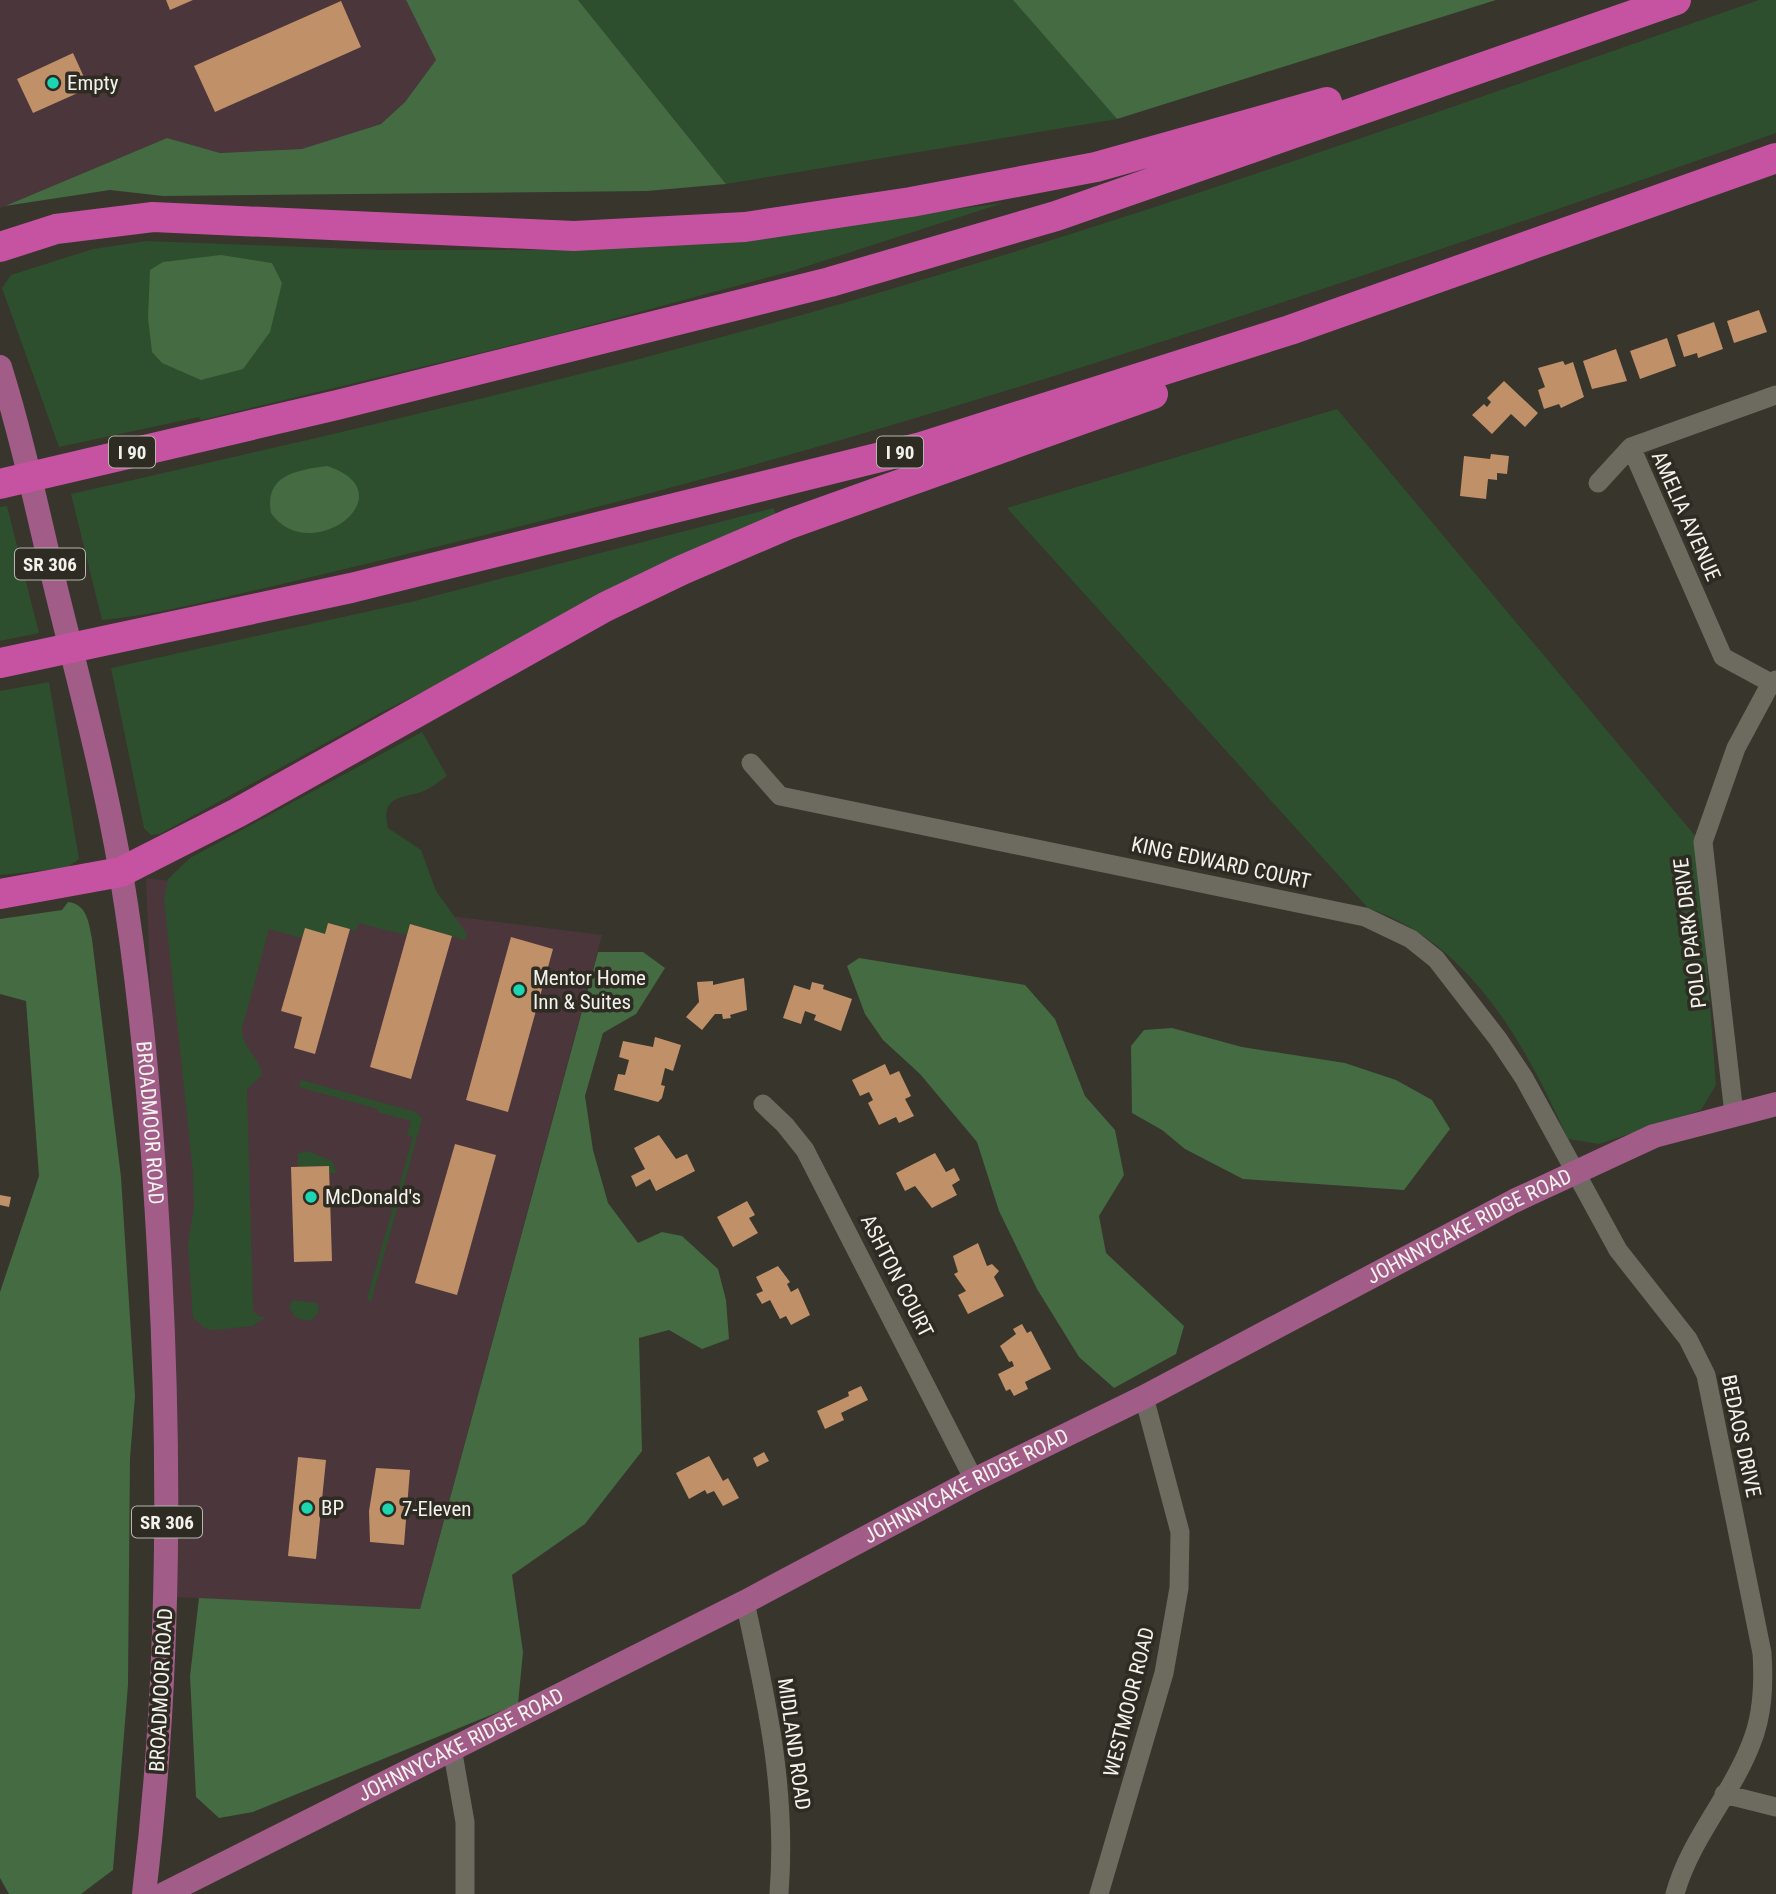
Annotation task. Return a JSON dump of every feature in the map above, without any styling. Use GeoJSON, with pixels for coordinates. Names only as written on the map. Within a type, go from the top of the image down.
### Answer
{"type":"FeatureCollection","features":[{"type":"Feature","properties":{"kind":"highway","name":"I 90"},"geometry":{"type":"LineString","coordinates":[[0,484],[337,405],[830,282],[1056,216],[1676,0]]}},
{"type":"Feature","properties":{"kind":"highway"},"geometry":{"type":"LineString","coordinates":[[0,247],[56,229],[153,217],[574,236],[745,228],[911,202],[1096,167],[1640,12]]}},
{"type":"Feature","properties":{"kind":"highway","name":"I 90"},"geometry":{"type":"LineString","coordinates":[[0,663],[351,588],[921,447],[1290,330],[1776,158]]}},
{"type":"Feature","properties":{"kind":"highway"},"geometry":{"type":"LineString","coordinates":[[0,894],[121,872],[237,813],[605,607],[729,549],[789,524],[1180,384],[1524,247]]}},
{"type":"Feature","properties":{"kind":"main road","name":"BROADMOOR ROAD"},"geometry":{"type":"LineString","coordinates":[[0,367],[12,405],[89,723],[121,872],[153,1149],[164,1346],[167,1576],[160,1733],[144,1894]]}},
{"type":"Feature","properties":{"kind":"main road","name":"JOHNNYCAKE RIDGE ROAD"},"geometry":{"type":"LineString","coordinates":[[164,1894],[745,1602],[974,1480],[1144,1397],[1574,1172],[1654,1136],[1776,1104]]}},
{"type":"Feature","properties":{"kind":"street","name":"AMELIA AVENUE"},"geometry":{"type":"LineString","coordinates":[[1774,682],[1723,657],[1631,447],[1776,395]]}},
{"type":"Feature","properties":{"kind":"street"},"geometry":{"type":"LineString","coordinates":[[1598,483],[1631,447]]}},
{"type":"Feature","properties":{"kind":"street","name":"POLO PARK DRIVE"},"geometry":{"type":"LineString","coordinates":[[1734,1114],[1703,842],[1736,748],[1774,682]]}},
{"type":"Feature","properties":{"kind":"street","name":"KING EDWARD COURT"},"geometry":{"type":"LineString","coordinates":[[751,763],[780,796],[1331,908],[1365,916],[1391,928],[1411,939],[1436,959],[1498,1039],[1574,1172]]}},
{"type":"Feature","properties":{"kind":"street","name":"ASHTON COURT"},"geometry":{"type":"LineString","coordinates":[[762,1104],[785,1125],[805,1150],[974,1480]]}},
{"type":"Feature","properties":{"kind":"street","name":"BEDAOS DRIVE"},"geometry":{"type":"LineString","coordinates":[[1574,1172],[1618,1250],[1688,1339],[1706,1375],[1762,1653],[1764,1683],[1751,1744],[1686,1865],[1675,1894]]}},
{"type":"Feature","properties":{"kind":"street","name":"WESTMOOR ROAD"},"geometry":{"type":"LineString","coordinates":[[1099,1894],[1164,1673],[1179,1588],[1180,1532],[1144,1397]]}},
{"type":"Feature","properties":{"kind":"street","name":"MIDLAND ROAD"},"geometry":{"type":"LineString","coordinates":[[745,1602],[769,1711],[782,1804],[779,1894]]}},
{"type":"Feature","properties":{"kind":"street"},"geometry":{"type":"LineString","coordinates":[[452,1748],[465,1822],[465,1894]]}},
{"type":"Feature","properties":{"kind":"street"},"geometry":{"type":"LineString","coordinates":[[1724,1794],[1776,1807]]}},
{"type":"Feature","properties":{"kind":"shaded area"},"geometry":{"type":"Polygon","coordinates":[[[0,0],[406,0],[436,60],[405,102],[381,124],[303,149],[220,153],[167,138],[0,208],[0,0]]]}},
{"type":"Feature","properties":{"kind":"shaded area"},"geometry":{"type":"Polygon","coordinates":[[[146,878],[602,935],[420,1609],[174,1597],[146,878]]]}},
{"type":"Feature","properties":{"kind":"green space"},"geometry":{"type":"Polygon","coordinates":[[[406,0],[578,0],[726,184],[647,191],[163,196],[110,190],[5,206],[167,138],[220,153],[302,149],[381,124],[405,102],[436,60],[406,0]]]}},
{"type":"Feature","properties":{"kind":"green space"},"geometry":{"type":"Polygon","coordinates":[[[578,0],[1013,0],[1117,119],[726,184],[578,0]]]}},
{"type":"Feature","properties":{"kind":"green space"},"geometry":{"type":"Polygon","coordinates":[[[1013,0],[1496,0],[1117,119],[1013,0]]]}},
{"type":"Feature","properties":{"kind":"green space"},"geometry":{"type":"Polygon","coordinates":[[[1759,0],[1776,0],[1776,133],[1309,293],[996,394],[839,441],[425,550],[184,607],[102,620],[71,494],[566,378],[861,298],[1199,192],[1759,0]]]}},
{"type":"Feature","properties":{"kind":"green space"},"geometry":{"type":"Polygon","coordinates":[[[1003,203],[792,271],[550,336],[201,420],[199,417],[59,447],[2,288],[11,275],[93,249],[146,241],[383,250],[551,250],[876,220],[1003,203]]]}},
{"type":"Feature","properties":{"kind":"green space"},"geometry":{"type":"Polygon","coordinates":[[[221,255],[272,263],[282,283],[270,332],[243,369],[201,380],[162,363],[152,352],[148,318],[150,270],[163,262],[221,255]]]}},
{"type":"Feature","properties":{"kind":"green space"},"geometry":{"type":"Polygon","coordinates":[[[1337,409],[1697,838],[1716,1085],[1701,1110],[1599,1144],[1568,1139],[1534,1069],[1513,1034],[1491,1002],[1465,972],[1437,946],[1404,924],[1368,908],[1007,508],[1337,409]]]}},
{"type":"Feature","properties":{"kind":"green space"},"geometry":{"type":"Polygon","coordinates":[[[327,466],[350,478],[359,493],[356,508],[345,521],[328,530],[308,533],[288,528],[271,513],[270,500],[278,482],[294,473],[327,466]]]}},
{"type":"Feature","properties":{"kind":"green space"},"geometry":{"type":"Polygon","coordinates":[[[7,506],[39,633],[0,641],[0,507],[7,506]]]}},
{"type":"Feature","properties":{"kind":"green space"},"geometry":{"type":"Polygon","coordinates":[[[774,508],[776,516],[384,711],[160,834],[151,835],[144,828],[111,668],[411,602],[774,508]]]}},
{"type":"Feature","properties":{"kind":"green space"},"geometry":{"type":"Polygon","coordinates":[[[49,682],[79,859],[66,868],[0,875],[0,691],[49,682]]]}},
{"type":"Feature","properties":{"kind":"green space"},"geometry":{"type":"Polygon","coordinates":[[[422,732],[447,776],[426,790],[392,802],[387,811],[388,828],[421,850],[436,891],[467,934],[465,940],[411,924],[406,935],[358,923],[356,931],[328,923],[325,934],[305,929],[302,938],[269,929],[242,1028],[245,1042],[262,1075],[247,1089],[253,1311],[260,1317],[266,1317],[253,1326],[206,1329],[193,1318],[188,1244],[194,1208],[193,1172],[164,900],[168,879],[190,858],[422,732]]]}},
{"type":"Feature","properties":{"kind":"green space"},"geometry":{"type":"Polygon","coordinates":[[[68,902],[83,910],[91,933],[121,1177],[135,1396],[130,1458],[128,1685],[113,1870],[81,1894],[9,1894],[0,1878],[0,1292],[39,1176],[26,1001],[0,994],[0,919],[62,910],[68,902]]]}},
{"type":"Feature","properties":{"kind":"green space"},"geometry":{"type":"Polygon","coordinates":[[[598,952],[643,952],[665,968],[636,1014],[603,1033],[585,1096],[593,1150],[608,1203],[638,1243],[662,1232],[682,1236],[718,1269],[726,1300],[729,1339],[702,1349],[669,1330],[639,1338],[642,1451],[585,1524],[512,1575],[523,1652],[518,1704],[253,1812],[219,1818],[196,1797],[190,1676],[199,1598],[420,1609],[598,952]]]}},
{"type":"Feature","properties":{"kind":"green space"},"geometry":{"type":"Polygon","coordinates":[[[859,958],[1025,985],[1055,1019],[1085,1096],[1115,1130],[1124,1175],[1099,1216],[1106,1253],[1184,1326],[1176,1354],[1114,1388],[1079,1357],[1037,1289],[999,1211],[977,1142],[920,1074],[883,1040],[865,1014],[847,966],[859,958]]]}},
{"type":"Feature","properties":{"kind":"green space"},"geometry":{"type":"Polygon","coordinates":[[[1172,1028],[1242,1047],[1345,1063],[1396,1080],[1432,1100],[1450,1129],[1404,1190],[1243,1179],[1185,1149],[1162,1130],[1132,1113],[1131,1046],[1144,1030],[1172,1028]]]}},
{"type":"Feature","properties":{"kind":"green space"},"geometry":{"type":"Polygon","coordinates":[[[301,1080],[416,1112],[422,1119],[371,1302],[367,1299],[413,1137],[407,1135],[411,1121],[299,1087],[301,1080]]]}},
{"type":"Feature","properties":{"kind":"green space"},"geometry":{"type":"Polygon","coordinates":[[[308,1151],[332,1161],[337,1173],[329,1173],[328,1166],[298,1167],[298,1153],[308,1151]]]}},
{"type":"Feature","properties":{"kind":"green space"},"geometry":{"type":"Polygon","coordinates":[[[293,1300],[317,1303],[319,1312],[310,1321],[296,1318],[289,1307],[293,1300]]]}},
{"type":"Feature","properties":{"kind":"building"},"geometry":{"type":"Polygon","coordinates":[[[166,0],[193,0],[170,10],[166,0]]]}},
{"type":"Feature","properties":{"kind":"building"},"geometry":{"type":"Polygon","coordinates":[[[341,1],[361,47],[215,112],[194,66],[341,1]]]}},
{"type":"Feature","properties":{"kind":"building","name":"Empty"},"geometry":{"type":"Polygon","coordinates":[[[73,53],[89,88],[33,113],[17,79],[73,53]]]}},
{"type":"Feature","properties":{"kind":"building"},"geometry":{"type":"Polygon","coordinates":[[[1759,310],[1767,332],[1734,343],[1727,321],[1759,310]]]}},
{"type":"Feature","properties":{"kind":"building"},"geometry":{"type":"Polygon","coordinates":[[[1714,322],[1723,349],[1698,358],[1697,353],[1684,357],[1677,335],[1714,322]]]}},
{"type":"Feature","properties":{"kind":"building"},"geometry":{"type":"Polygon","coordinates":[[[1667,338],[1676,366],[1640,379],[1630,351],[1667,338]]]}},
{"type":"Feature","properties":{"kind":"building"},"geometry":{"type":"Polygon","coordinates":[[[1616,349],[1627,381],[1592,389],[1583,361],[1616,349]]]}},
{"type":"Feature","properties":{"kind":"building"},"geometry":{"type":"Polygon","coordinates":[[[1563,361],[1565,365],[1573,362],[1584,397],[1561,408],[1559,404],[1544,409],[1538,390],[1545,387],[1538,368],[1563,361]]]}},
{"type":"Feature","properties":{"kind":"building"},"geometry":{"type":"Polygon","coordinates":[[[1504,381],[1538,413],[1525,427],[1511,414],[1492,434],[1472,415],[1484,404],[1487,407],[1491,402],[1487,398],[1504,381]]]}},
{"type":"Feature","properties":{"kind":"building"},"geometry":{"type":"Polygon","coordinates":[[[1491,454],[1509,456],[1507,474],[1497,473],[1497,480],[1488,479],[1486,499],[1460,496],[1464,456],[1490,459],[1491,454]]]}},
{"type":"Feature","properties":{"kind":"building"},"geometry":{"type":"Polygon","coordinates":[[[328,923],[350,929],[315,1054],[294,1048],[302,1017],[281,1011],[305,928],[325,934],[328,923]]]}},
{"type":"Feature","properties":{"kind":"building"},"geometry":{"type":"Polygon","coordinates":[[[410,924],[452,936],[411,1079],[370,1067],[410,924]]]}},
{"type":"Feature","properties":{"kind":"building","name":"Mentor Home Inn & Suites"},"geometry":{"type":"Polygon","coordinates":[[[511,937],[553,949],[508,1112],[466,1100],[511,937]]]}},
{"type":"Feature","properties":{"kind":"building"},"geometry":{"type":"Polygon","coordinates":[[[744,978],[747,1010],[723,1019],[722,1014],[715,1014],[702,1030],[686,1017],[699,1002],[697,982],[713,981],[713,985],[744,978]]]}},
{"type":"Feature","properties":{"kind":"building"},"geometry":{"type":"Polygon","coordinates":[[[812,982],[824,985],[823,989],[852,999],[841,1031],[814,1020],[816,1015],[805,1011],[801,1024],[783,1018],[794,985],[810,990],[812,982]]]}},
{"type":"Feature","properties":{"kind":"building"},"geometry":{"type":"Polygon","coordinates":[[[655,1037],[681,1045],[673,1071],[665,1068],[661,1085],[665,1086],[662,1098],[658,1102],[614,1090],[618,1074],[625,1075],[629,1060],[619,1057],[623,1041],[653,1047],[655,1037]]]}},
{"type":"Feature","properties":{"kind":"building"},"geometry":{"type":"Polygon","coordinates":[[[885,1064],[890,1075],[899,1071],[911,1096],[905,1099],[914,1116],[899,1123],[896,1117],[879,1125],[868,1103],[873,1100],[869,1092],[860,1096],[852,1080],[885,1064]]]}},
{"type":"Feature","properties":{"kind":"building"},"geometry":{"type":"Polygon","coordinates":[[[659,1135],[676,1159],[687,1154],[695,1171],[656,1191],[650,1179],[636,1187],[631,1176],[645,1169],[634,1148],[659,1135]]]}},
{"type":"Feature","properties":{"kind":"building"},"geometry":{"type":"Polygon","coordinates":[[[455,1144],[496,1155],[457,1295],[415,1283],[455,1144]]]}},
{"type":"Feature","properties":{"kind":"building"},"geometry":{"type":"Polygon","coordinates":[[[935,1153],[946,1172],[954,1168],[960,1180],[952,1185],[957,1195],[932,1208],[915,1186],[905,1191],[896,1173],[935,1153]]]}},
{"type":"Feature","properties":{"kind":"building","name":"McDonald's"},"geometry":{"type":"Polygon","coordinates":[[[329,1166],[332,1261],[294,1262],[291,1167],[329,1166]]]}},
{"type":"Feature","properties":{"kind":"building"},"geometry":{"type":"Polygon","coordinates":[[[0,1195],[11,1197],[9,1207],[0,1205],[0,1195]]]}},
{"type":"Feature","properties":{"kind":"building"},"geometry":{"type":"Polygon","coordinates":[[[747,1201],[755,1215],[749,1218],[758,1233],[733,1247],[717,1217],[747,1201]]]}},
{"type":"Feature","properties":{"kind":"building"},"geometry":{"type":"Polygon","coordinates":[[[978,1243],[987,1266],[992,1264],[999,1271],[994,1277],[1004,1296],[968,1314],[958,1295],[966,1291],[954,1274],[958,1272],[953,1256],[978,1243]]]}},
{"type":"Feature","properties":{"kind":"building"},"geometry":{"type":"Polygon","coordinates":[[[778,1266],[790,1282],[787,1284],[791,1292],[798,1288],[810,1315],[791,1325],[786,1316],[780,1319],[770,1300],[762,1304],[756,1294],[763,1291],[756,1277],[778,1266]]]}},
{"type":"Feature","properties":{"kind":"building"},"geometry":{"type":"Polygon","coordinates":[[[1022,1324],[1027,1333],[1031,1331],[1051,1369],[1025,1382],[1028,1389],[1014,1396],[1010,1389],[1006,1391],[998,1374],[1014,1366],[1000,1346],[1016,1334],[1013,1329],[1022,1324]]]}},
{"type":"Feature","properties":{"kind":"building"},"geometry":{"type":"Polygon","coordinates":[[[861,1386],[868,1400],[841,1413],[844,1420],[825,1429],[817,1411],[849,1396],[848,1392],[861,1386]]]}},
{"type":"Feature","properties":{"kind":"building"},"geometry":{"type":"Polygon","coordinates":[[[764,1452],[769,1461],[757,1467],[753,1458],[764,1452]]]}},
{"type":"Feature","properties":{"kind":"building"},"geometry":{"type":"Polygon","coordinates":[[[709,1456],[723,1481],[728,1478],[739,1498],[723,1506],[714,1491],[707,1494],[705,1490],[689,1499],[676,1473],[709,1456]]]}},
{"type":"Feature","properties":{"kind":"building"},"geometry":{"type":"Polygon","coordinates":[[[298,1457],[326,1460],[316,1559],[288,1556],[298,1457]]]}},
{"type":"Feature","properties":{"kind":"building"},"geometry":{"type":"Polygon","coordinates":[[[376,1468],[410,1470],[404,1545],[370,1542],[369,1511],[376,1468]]]}},
{"type":"Feature","properties":{"kind":"place","name":"Empty"},"geometry":{"type":"Point","coordinates":[53,83]}},
{"type":"Feature","properties":{"kind":"place","name":"Mentor Home Inn & Suites"},"geometry":{"type":"Point","coordinates":[519,990]}},
{"type":"Feature","properties":{"kind":"place","name":"McDonald's"},"geometry":{"type":"Point","coordinates":[311,1197]}},
{"type":"Feature","properties":{"kind":"place","name":"BP"},"geometry":{"type":"Point","coordinates":[307,1508]}},
{"type":"Feature","properties":{"kind":"place","name":"7-Eleven"},"geometry":{"type":"Point","coordinates":[388,1509]}}]}
